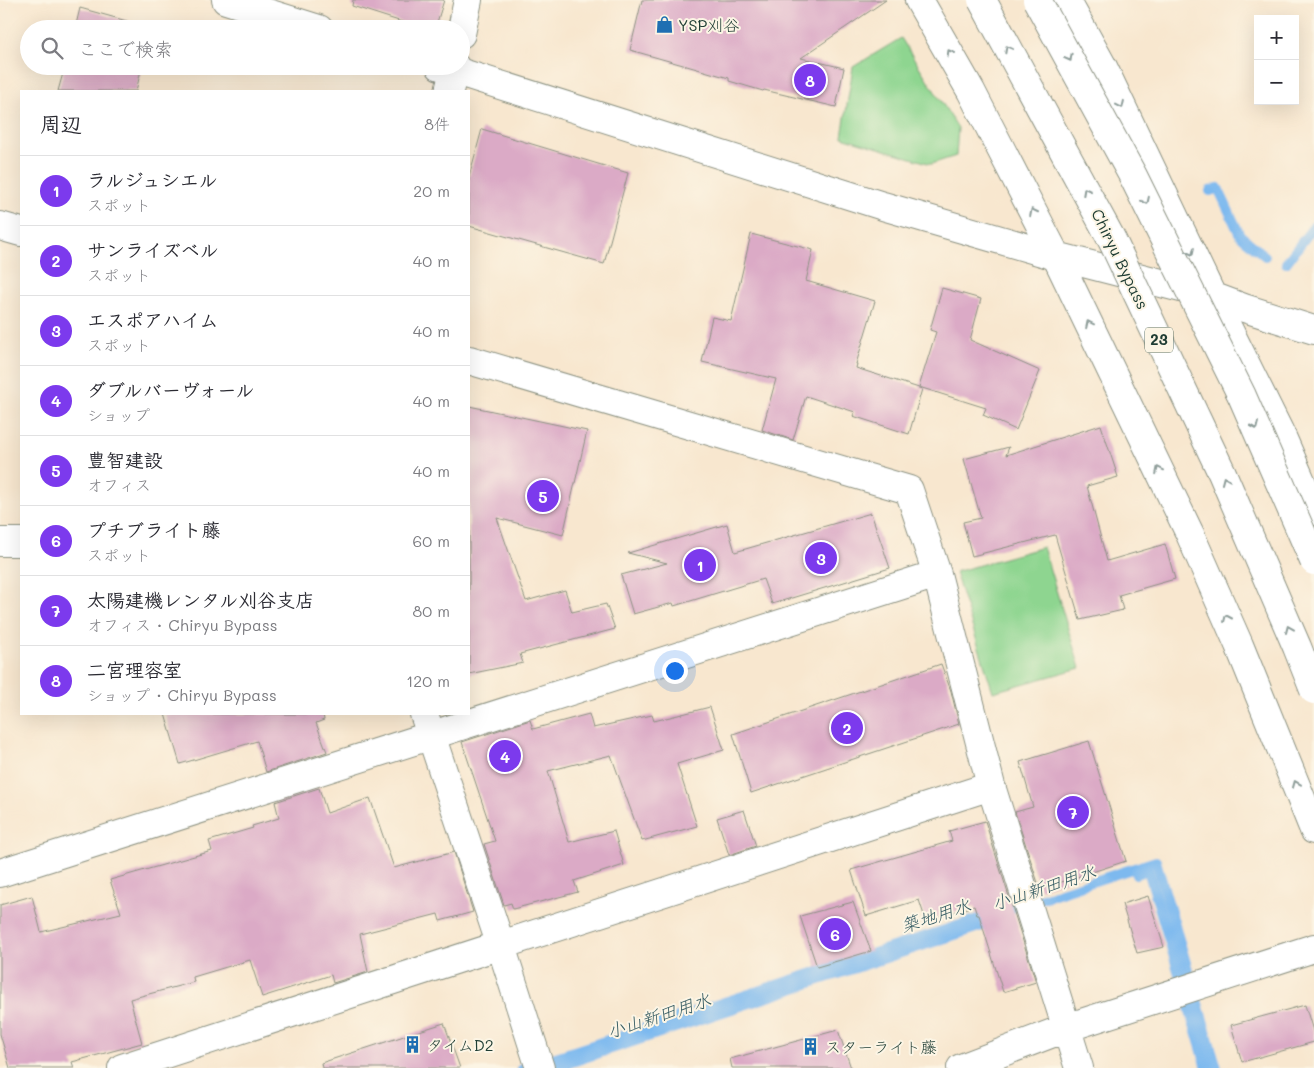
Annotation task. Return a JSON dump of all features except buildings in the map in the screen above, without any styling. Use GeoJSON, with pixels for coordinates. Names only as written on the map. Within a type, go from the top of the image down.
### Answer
{"type":"FeatureCollection","features":[{"type":"Feature","properties":{"kind":"main road"},"geometry":{"type":"LineString","coordinates":[[226,0],[290,20]]}},
{"type":"Feature","properties":{"kind":"main road"},"geometry":{"type":"LineString","coordinates":[[464,20],[468,0]]}},
{"type":"Feature","properties":{"kind":"main road"},"geometry":{"type":"LineString","coordinates":[[919,0],[971,91],[1056,256],[1189,532],[1314,830]]}},
{"type":"Feature","properties":{"kind":"main road","name":"Chiryu Bypass"},"geometry":{"type":"LineString","coordinates":[[982,0],[1112,240],[1222,473],[1314,690]]}},
{"type":"Feature","properties":{"kind":"main road"},"geometry":{"type":"LineString","coordinates":[[1037,0],[1133,176],[1234,378],[1314,561]]}},
{"type":"Feature","properties":{"kind":"main road"},"geometry":{"type":"LineString","coordinates":[[1066,0],[1103,67],[1212,296],[1282,437],[1314,511]]}},
{"type":"Feature","properties":{"kind":"main road"},"geometry":{"type":"LineString","coordinates":[[452,75],[883,206],[1056,256],[1212,296],[1314,330]]}},
{"type":"Feature","properties":{"kind":"main road"},"geometry":{"type":"LineString","coordinates":[[0,226],[20,232]]}},
{"type":"Feature","properties":{"kind":"main road"},"geometry":{"type":"LineString","coordinates":[[470,360],[909,490],[937,574],[991,786],[1079,1068]]}},
{"type":"Feature","properties":{"kind":"main road"},"geometry":{"type":"LineString","coordinates":[[0,542],[20,542]]}},
{"type":"Feature","properties":{"kind":"main road"},"geometry":{"type":"LineString","coordinates":[[470,712],[937,574]]}},
{"type":"Feature","properties":{"kind":"main road"},"geometry":{"type":"LineString","coordinates":[[0,873],[461,715]]}},
{"type":"Feature","properties":{"kind":"main road"},"geometry":{"type":"LineString","coordinates":[[427,725],[538,1061]]}},
{"type":"Feature","properties":{"kind":"main road"},"geometry":{"type":"LineString","coordinates":[[122,1068],[991,786]]}},
{"type":"Feature","properties":{"kind":"main road"},"geometry":{"type":"LineString","coordinates":[[961,1068],[1066,1028],[1314,948]]}},
{"type":"Feature","properties":{"kind":"green space"},"geometry":{"type":"Polygon","coordinates":[[[901,38],[958,128],[956,156],[931,164],[842,137],[853,67],[901,38]]]}},
{"type":"Feature","properties":{"kind":"green space"},"geometry":{"type":"Polygon","coordinates":[[[1043,547],[1080,668],[993,692],[955,572],[1043,547]]]}},
{"type":"Feature","properties":{"kind":"waterway"},"geometry":{"type":"LineString","coordinates":[[1210,191],[1218,188],[1240,235],[1265,256]]}},
{"type":"Feature","properties":{"kind":"waterway"},"geometry":{"type":"LineString","coordinates":[[1286,263],[1314,226]]}},
{"type":"Feature","properties":{"kind":"waterway","name":"築地用水"},"geometry":{"type":"LineString","coordinates":[[522,1068],[1156,861],[1217,1068]]}},
{"type":"Feature","properties":{"kind":"waterway","name":"小山新田用水"},"geometry":{"type":"LineString","coordinates":[[1136,874],[1148,870],[1207,1068]]}},
{"type":"Feature","properties":{"kind":"waterway","name":"小山新田用水"},"geometry":{"type":"LineString","coordinates":[[554,1068],[994,922]]}},
{"type":"Feature","properties":{"kind":"place","name":"YSP刈谷"},"geometry":{"type":"Point","coordinates":[664,25]}},
{"type":"Feature","properties":{"kind":"place","name":"二宮理容室"},"geometry":{"type":"Point","coordinates":[810,80]}},
{"type":"Feature","properties":{"kind":"place","name":"豊智建設"},"geometry":{"type":"Point","coordinates":[543,496]}},
{"type":"Feature","properties":{"kind":"place","name":"エスポアハイム"},"geometry":{"type":"Point","coordinates":[821,558]}},
{"type":"Feature","properties":{"kind":"place","name":"ラルジュシエル"},"geometry":{"type":"Point","coordinates":[700,565]}},
{"type":"Feature","properties":{"kind":"place","name":"サンライズベル"},"geometry":{"type":"Point","coordinates":[847,728]}},
{"type":"Feature","properties":{"kind":"place","name":"ダブルバーヴォール"},"geometry":{"type":"Point","coordinates":[505,756]}},
{"type":"Feature","properties":{"kind":"place","name":"太陽建機レンタル刈谷支店"},"geometry":{"type":"Point","coordinates":[1073,812]}},
{"type":"Feature","properties":{"kind":"place","name":"プチブライト藤"},"geometry":{"type":"Point","coordinates":[835,934]}},
{"type":"Feature","properties":{"kind":"place","name":"タイムD2"},"geometry":{"type":"Point","coordinates":[413,1045]}},
{"type":"Feature","properties":{"kind":"place","name":"スターライト藤"},"geometry":{"type":"Point","coordinates":[811,1047]}}]}
